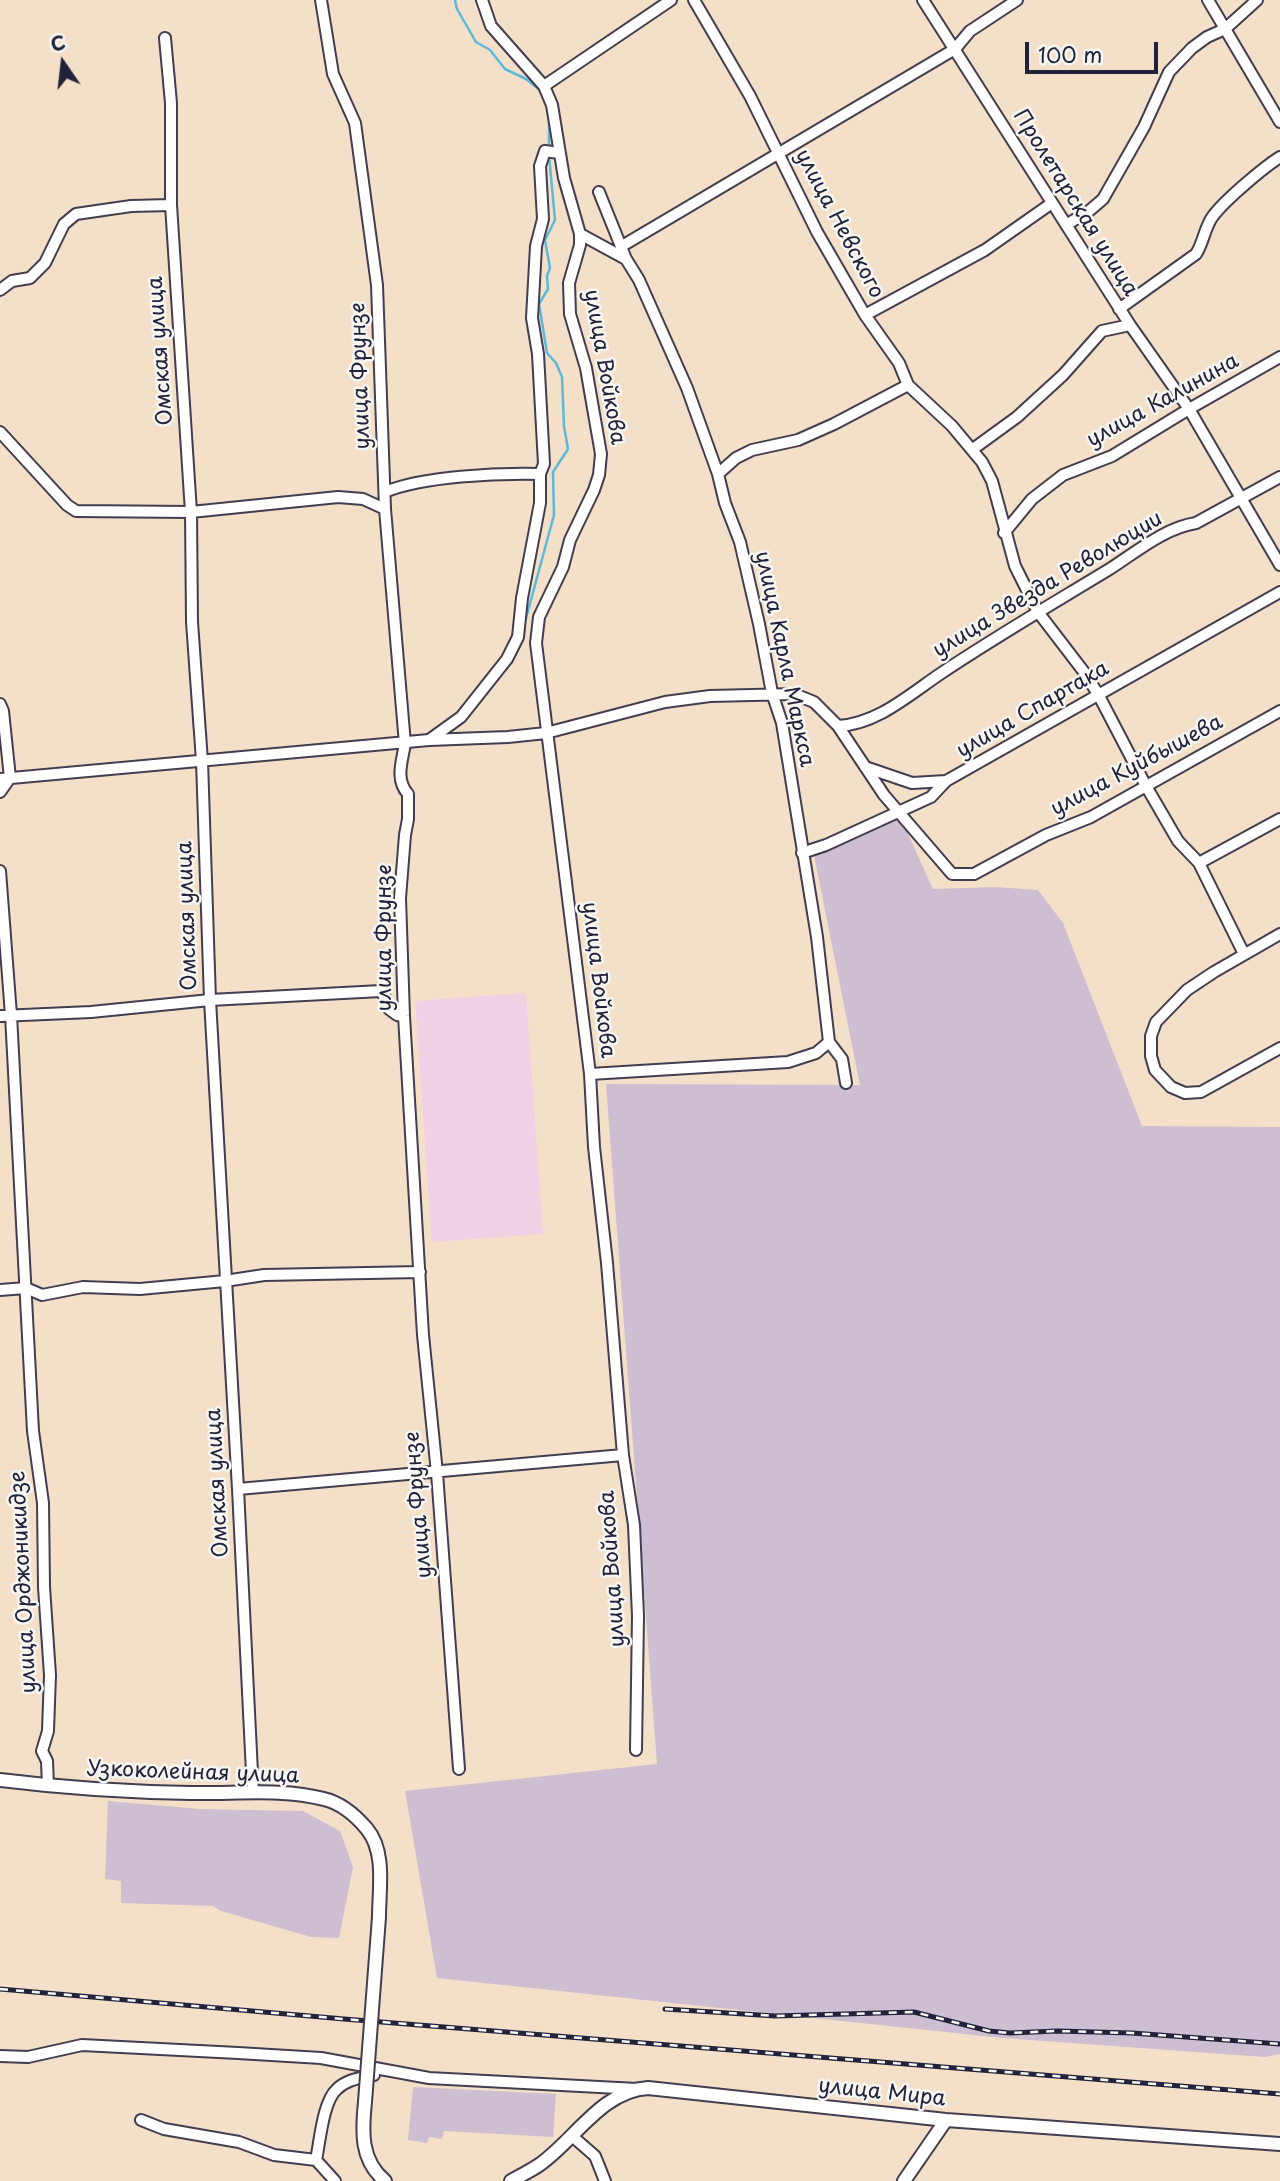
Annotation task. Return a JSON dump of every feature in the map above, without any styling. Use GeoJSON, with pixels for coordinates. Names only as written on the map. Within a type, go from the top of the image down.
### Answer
{"type":"FeatureCollection","features":[{"type":"Feature","properties":{"kind":"street","name":"улица Фрунзе"},"geometry":{"type":"LineString","coordinates":[[321,0],[333,74],[355,122],[377,285],[385,509],[405,744],[400,778],[401,786],[408,794],[400,898],[404,1016],[423,1335],[437,1473],[459,1769]]}},
{"type":"Feature","properties":{"kind":"street"},"geometry":{"type":"LineString","coordinates":[[482,0],[491,26],[544,86],[552,105],[553,152],[580,234],[626,259]]}},
{"type":"Feature","properties":{"kind":"street"},"geometry":{"type":"LineString","coordinates":[[544,86],[671,0]]}},
{"type":"Feature","properties":{"kind":"street","name":"улица Невского"},"geometry":{"type":"LineString","coordinates":[[694,0],[750,96],[817,232],[865,315],[900,363],[908,385],[973,449],[992,481],[1015,566],[1038,612],[1098,694],[1178,841],[1199,863],[1244,954]]}},
{"type":"Feature","properties":{"kind":"street","name":"Пролетарская улица"},"geometry":{"type":"LineString","coordinates":[[923,0],[1130,325],[1102,331],[1063,375],[1017,417],[973,449]]}},
{"type":"Feature","properties":{"kind":"street"},"geometry":{"type":"LineString","coordinates":[[622,246],[954,49],[970,31],[1017,0]]}},
{"type":"Feature","properties":{"kind":"street"},"geometry":{"type":"LineString","coordinates":[[1208,0],[1280,122]]}},
{"type":"Feature","properties":{"kind":"street"},"geometry":{"type":"LineString","coordinates":[[1066,225],[1103,199],[1144,127],[1169,72],[1192,48],[1207,37],[1226,29],[1257,0]]}},
{"type":"Feature","properties":{"kind":"street","name":"Омская улица"},"geometry":{"type":"LineString","coordinates":[[165,38],[171,103],[171,205],[191,512],[192,622],[202,761],[210,1000],[253,1793]]}},
{"type":"Feature","properties":{"kind":"street"},"geometry":{"type":"LineString","coordinates":[[429,740],[461,717],[507,659],[518,637],[540,503],[540,474],[544,464],[538,354],[532,318],[536,246],[543,219],[540,166],[553,152]]}},
{"type":"Feature","properties":{"kind":"street"},"geometry":{"type":"LineString","coordinates":[[1119,309],[1196,254],[1213,216],[1266,166],[1280,157]]}},
{"type":"Feature","properties":{"kind":"street","name":"улица Карла Маркса"},"geometry":{"type":"LineString","coordinates":[[599,192],[626,259],[639,280],[687,388],[718,474],[752,593],[772,693],[782,723],[817,937],[829,1042],[842,1059],[846,1083]]}},
{"type":"Feature","properties":{"kind":"street"},"geometry":{"type":"LineString","coordinates":[[865,315],[985,250],[1052,202]]}},
{"type":"Feature","properties":{"kind":"street"},"geometry":{"type":"LineString","coordinates":[[0,290],[12,281],[30,278],[45,264],[64,224],[76,214],[109,208],[171,205]]}},
{"type":"Feature","properties":{"kind":"street","name":"улица Войкова"},"geometry":{"type":"LineString","coordinates":[[580,234],[580,245],[569,283],[570,314],[586,368],[601,454],[594,489],[539,618],[536,643],[590,1074],[594,1147],[623,1455],[634,1525],[638,1616],[636,1750]]}},
{"type":"Feature","properties":{"kind":"street"},"geometry":{"type":"LineString","coordinates":[[1130,325],[1189,409],[1280,565]]}},
{"type":"Feature","properties":{"kind":"street","name":"улица Калинина"},"geometry":{"type":"LineString","coordinates":[[1004,533],[1032,499],[1063,475],[1112,456],[1280,357]]}},
{"type":"Feature","properties":{"kind":"street"},"geometry":{"type":"LineString","coordinates":[[718,474],[736,458],[752,450],[798,440],[908,385]]}},
{"type":"Feature","properties":{"kind":"street"},"geometry":{"type":"LineString","coordinates":[[0,432],[67,505],[76,511],[191,512],[338,497],[363,499],[385,509]]}},
{"type":"Feature","properties":{"kind":"street"},"geometry":{"type":"LineString","coordinates":[[385,492],[403,484],[512,473],[540,474]]}},
{"type":"Feature","properties":{"kind":"street","name":"улица Звезда Революции"},"geometry":{"type":"LineString","coordinates":[[838,726],[851,726],[874,718],[958,662],[1150,543],[1184,525],[1196,523],[1280,477]]}},
{"type":"Feature","properties":{"kind":"street","name":"улица Спартака"},"geometry":{"type":"LineString","coordinates":[[802,853],[826,845],[931,797],[946,781],[1280,592]]}},
{"type":"Feature","properties":{"kind":"street"},"geometry":{"type":"LineString","coordinates":[[5,779],[429,740],[473,740],[546,733],[665,702],[710,696],[772,693],[794,694],[814,702],[838,726],[884,795],[898,810]]}},
{"type":"Feature","properties":{"kind":"street"},"geometry":{"type":"LineString","coordinates":[[0,704],[3,711],[5,779],[0,792]]}},
{"type":"Feature","properties":{"kind":"street","name":"улица Куйбышева"},"geometry":{"type":"LineString","coordinates":[[898,810],[952,874],[974,874],[1046,835],[1091,817],[1280,711]]}},
{"type":"Feature","properties":{"kind":"street"},"geometry":{"type":"LineString","coordinates":[[865,767],[912,783],[946,781]]}},
{"type":"Feature","properties":{"kind":"street"},"geometry":{"type":"LineString","coordinates":[[1199,863],[1280,819]]}},
{"type":"Feature","properties":{"kind":"street","name":"улица Орджоникидзе"},"geometry":{"type":"LineString","coordinates":[[0,871],[5,1015],[26,1288],[33,1431],[43,1503],[44,1587],[50,1675],[48,1731],[42,1751],[47,1761],[48,1786]]}},
{"type":"Feature","properties":{"kind":"street"},"geometry":{"type":"LineString","coordinates":[[1280,934],[1187,990],[1156,1022],[1151,1036],[1151,1056],[1156,1070],[1171,1087],[1185,1093],[1201,1092],[1280,1048]]}},
{"type":"Feature","properties":{"kind":"street"},"geometry":{"type":"LineString","coordinates":[[5,1015],[92,1012],[210,1000],[381,991],[389,1009],[404,1016]]}},
{"type":"Feature","properties":{"kind":"street"},"geometry":{"type":"LineString","coordinates":[[590,1074],[788,1062],[816,1053],[829,1042]]}},
{"type":"Feature","properties":{"kind":"street"},"geometry":{"type":"LineString","coordinates":[[0,1290],[26,1288],[42,1295],[83,1287],[140,1289],[264,1275],[420,1272]]}},
{"type":"Feature","properties":{"kind":"street"},"geometry":{"type":"LineString","coordinates":[[238,1489],[623,1455]]}},
{"type":"Feature","properties":{"kind":"street","name":"Узкоколейная улица"},"geometry":{"type":"LineString","coordinates":[[0,1780],[48,1786],[152,1792],[298,1794],[327,1799],[353,1814],[370,1832],[379,1856],[379,1917],[362,2134],[372,2166],[385,2181]]}},
{"type":"Feature","properties":{"kind":"street"},"geometry":{"type":"LineString","coordinates":[[0,2056],[28,2057],[82,2045],[321,2058],[429,2078],[637,2089]]}},
{"type":"Feature","properties":{"kind":"street"},"geometry":{"type":"LineString","coordinates":[[316,2160],[329,2101],[336,2089],[350,2080],[391,2071]]}},
{"type":"Feature","properties":{"kind":"street"},"geometry":{"type":"LineString","coordinates":[[511,2181],[540,2164],[615,2097],[637,2089]]}},
{"type":"Feature","properties":{"kind":"street","name":"улица Мира"},"geometry":{"type":"LineString","coordinates":[[637,2089],[701,2093],[946,2120],[1280,2144]]}},
{"type":"Feature","properties":{"kind":"street"},"geometry":{"type":"LineString","coordinates":[[141,2120],[164,2129],[239,2142],[274,2155],[316,2160],[335,2181]]}},
{"type":"Feature","properties":{"kind":"street"},"geometry":{"type":"LineString","coordinates":[[904,2181],[946,2120]]}},
{"type":"Feature","properties":{"kind":"street"},"geometry":{"type":"LineString","coordinates":[[572,2136],[595,2156],[605,2181]]}},
{"type":"Feature","properties":{"kind":"shaded area"},"geometry":{"type":"Polygon","coordinates":[[[900,816],[933,889],[996,887],[1038,890],[1063,923],[1142,1126],[1280,1127],[1280,2054],[1265,2057],[1002,2038],[437,1978],[405,1791],[657,1764],[606,1084],[860,1085],[814,855],[900,816]]]}},
{"type":"Feature","properties":{"kind":"shaded area"},"geometry":{"type":"Polygon","coordinates":[[[526,993],[543,1234],[432,1242],[415,1001],[526,993]]]}},
{"type":"Feature","properties":{"kind":"shaded area"},"geometry":{"type":"Polygon","coordinates":[[[108,1801],[200,1809],[303,1811],[340,1831],[353,1867],[339,1938],[311,1937],[221,1911],[213,1906],[121,1903],[121,1881],[105,1879],[108,1801]]]}},
{"type":"Feature","properties":{"kind":"shaded area"},"geometry":{"type":"Polygon","coordinates":[[[413,2087],[556,2094],[553,2137],[444,2131],[442,2139],[429,2137],[427,2143],[408,2140],[413,2087]]]}},
{"type":"Feature","properties":{"kind":"waterway"},"geometry":{"type":"LineString","coordinates":[[455,0],[457,9],[476,42],[490,50],[505,69],[526,79],[541,91]]}},
{"type":"Feature","properties":{"kind":"waterway"},"geometry":{"type":"LineString","coordinates":[[549,116],[549,148]]}},
{"type":"Feature","properties":{"kind":"waterway"},"geometry":{"type":"LineString","coordinates":[[525,622],[554,515],[553,472],[568,449],[562,377],[556,363],[547,353],[539,304],[548,289],[547,276],[550,268],[545,240],[555,220],[549,155]]}},
{"type":"Feature","properties":{"kind":"railway"},"geometry":{"type":"LineString","coordinates":[[0,1989],[1280,2094]]}},
{"type":"Feature","properties":{"kind":"railway"},"geometry":{"type":"LineString","coordinates":[[665,2009],[775,2016],[914,2012],[989,2031],[1010,2033],[1132,2033],[1280,2044]]}}]}
